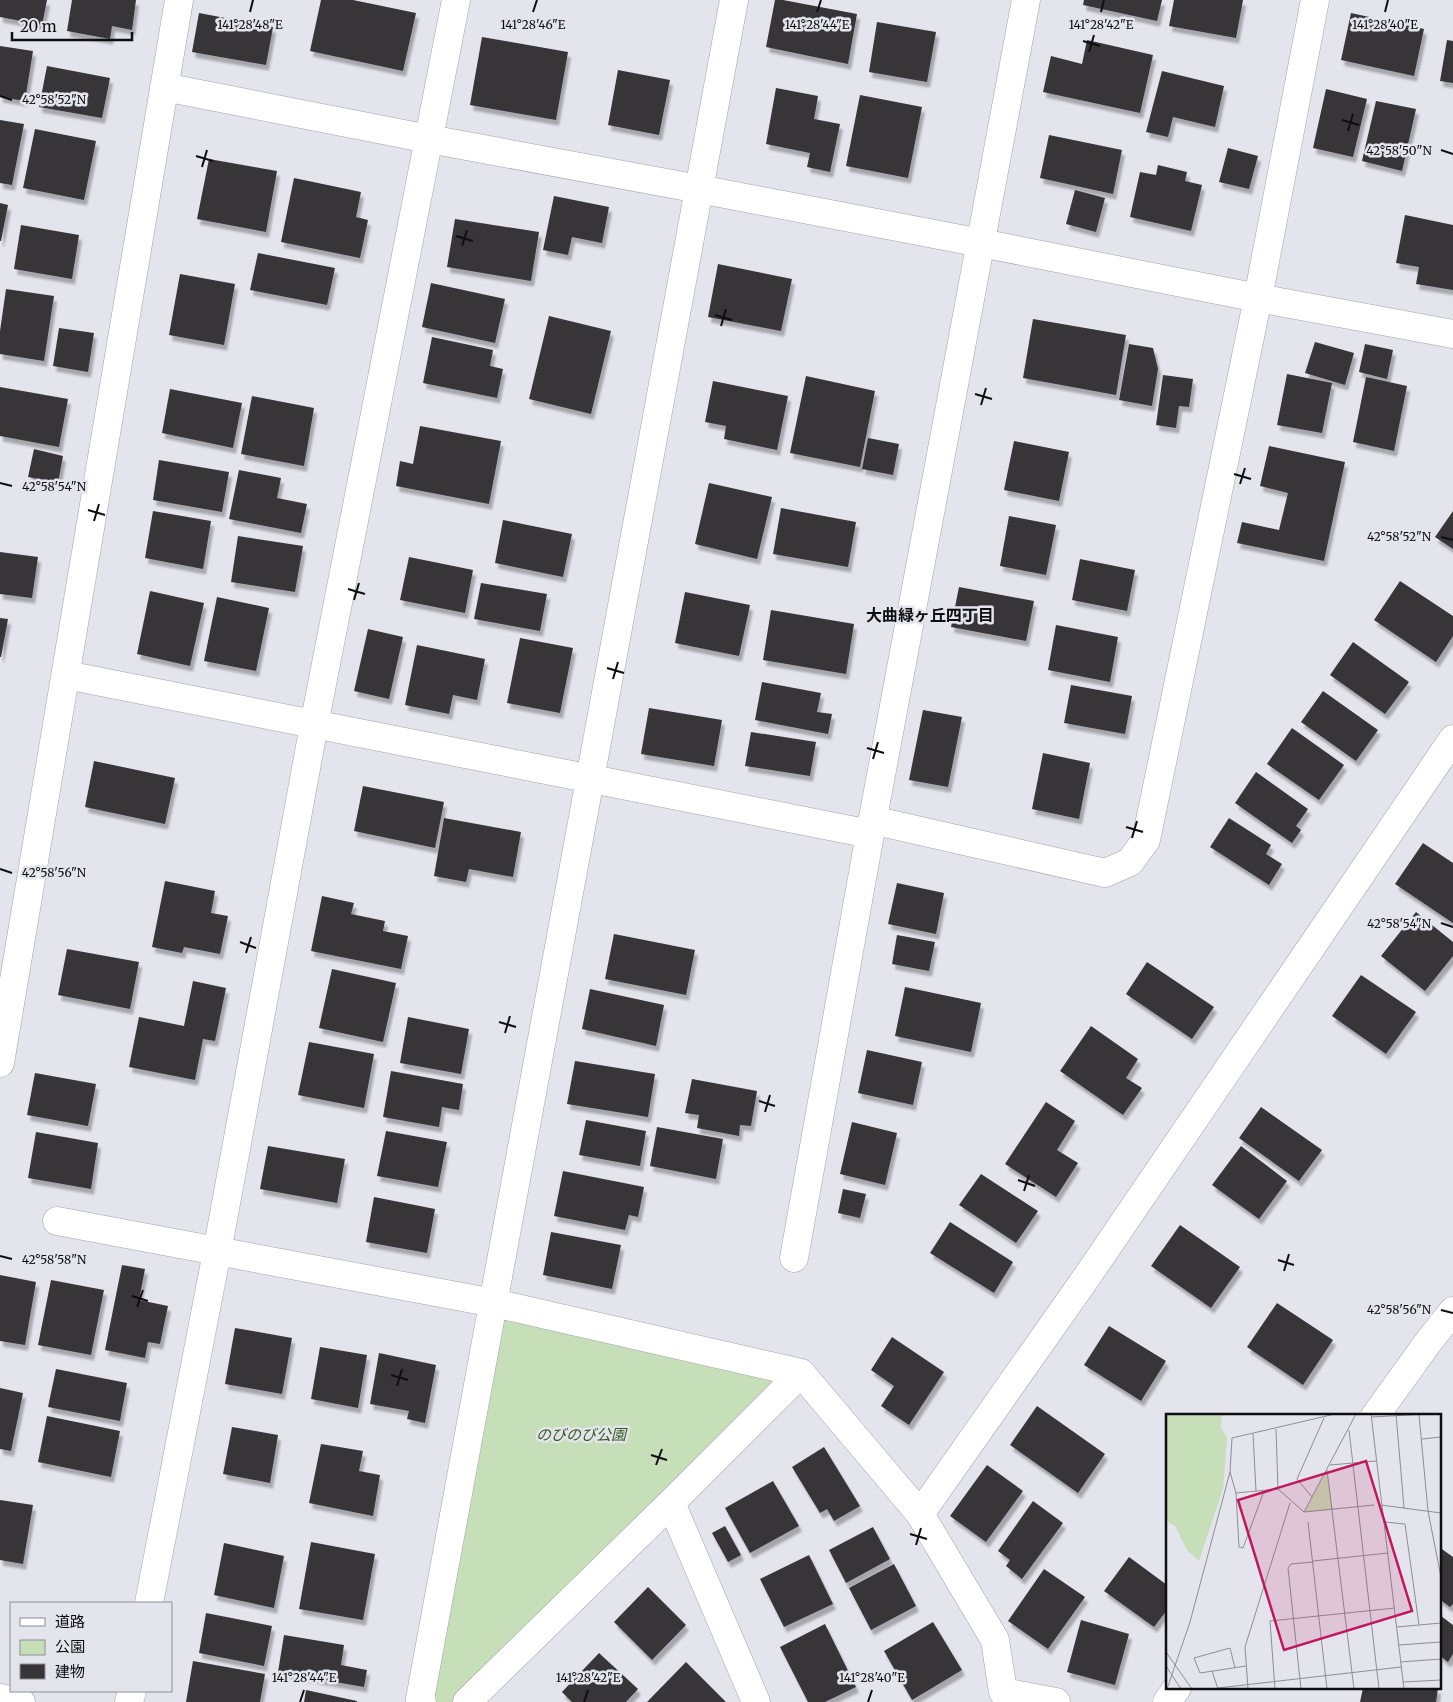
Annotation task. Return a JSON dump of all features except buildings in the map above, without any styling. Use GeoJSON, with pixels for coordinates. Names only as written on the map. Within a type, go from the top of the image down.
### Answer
{"type":"FeatureCollection","features":[{"type":"Feature","properties":{"kind":"street"},"geometry":{"type":"LineString","coordinates":[[0,1063],[4,1010],[66,675],[179,0]]}},
{"type":"Feature","properties":{"kind":"street"},"geometry":{"type":"LineString","coordinates":[[149,1602],[217,1252],[314,725],[456,0]]}},
{"type":"Feature","properties":{"kind":"street"},"geometry":{"type":"LineString","coordinates":[[422,1702],[420,1699],[734,0]]}},
{"type":"Feature","properties":{"kind":"street"},"geometry":{"type":"LineString","coordinates":[[794,1258],[871,827],[1026,0]]}},
{"type":"Feature","properties":{"kind":"street"},"geometry":{"type":"LineString","coordinates":[[66,675],[314,725],[591,778],[871,827],[1105,874],[1130,862],[1146,840],[1258,298],[1315,0]]}},
{"type":"Feature","properties":{"kind":"street"},"geometry":{"type":"LineString","coordinates":[[164,87],[429,140],[699,189],[1453,334]]}},
{"type":"Feature","properties":{"kind":"street"},"geometry":{"type":"LineString","coordinates":[[920,1514],[1086,1278],[1453,738]]}},
{"type":"Feature","properties":{"kind":"street"},"geometry":{"type":"LineString","coordinates":[[57,1221],[494,1303],[801,1373],[920,1514],[995,1640],[1001,1697],[1056,1702]]}},
{"type":"Feature","properties":{"kind":"street"},"geometry":{"type":"LineString","coordinates":[[1375,1414],[1453,1311]]}},
{"type":"Feature","properties":{"kind":"street"},"geometry":{"type":"LineString","coordinates":[[467,1702],[801,1373]]}},
{"type":"Feature","properties":{"kind":"street"},"geometry":{"type":"LineString","coordinates":[[671,1503],[756,1702]]}},
{"type":"Feature","properties":{"kind":"street"},"geometry":{"type":"LineString","coordinates":[[1167,1702],[1176,1690]]}},
{"type":"Feature","properties":{"kind":"street"},"geometry":{"type":"LineString","coordinates":[[0,1698],[21,1702]]}},
{"type":"Feature","properties":{"kind":"green space","name":"のびのび公園"},"geometry":{"type":"Polygon","coordinates":[[[494,1303],[801,1373],[466,1702],[430,1702],[494,1303]]]}},
{"type":"Feature","properties":{"kind":"district","name":"大曲緑ヶ丘四丁目"},"geometry":{"type":"Point","coordinates":[930,615]}}]}
